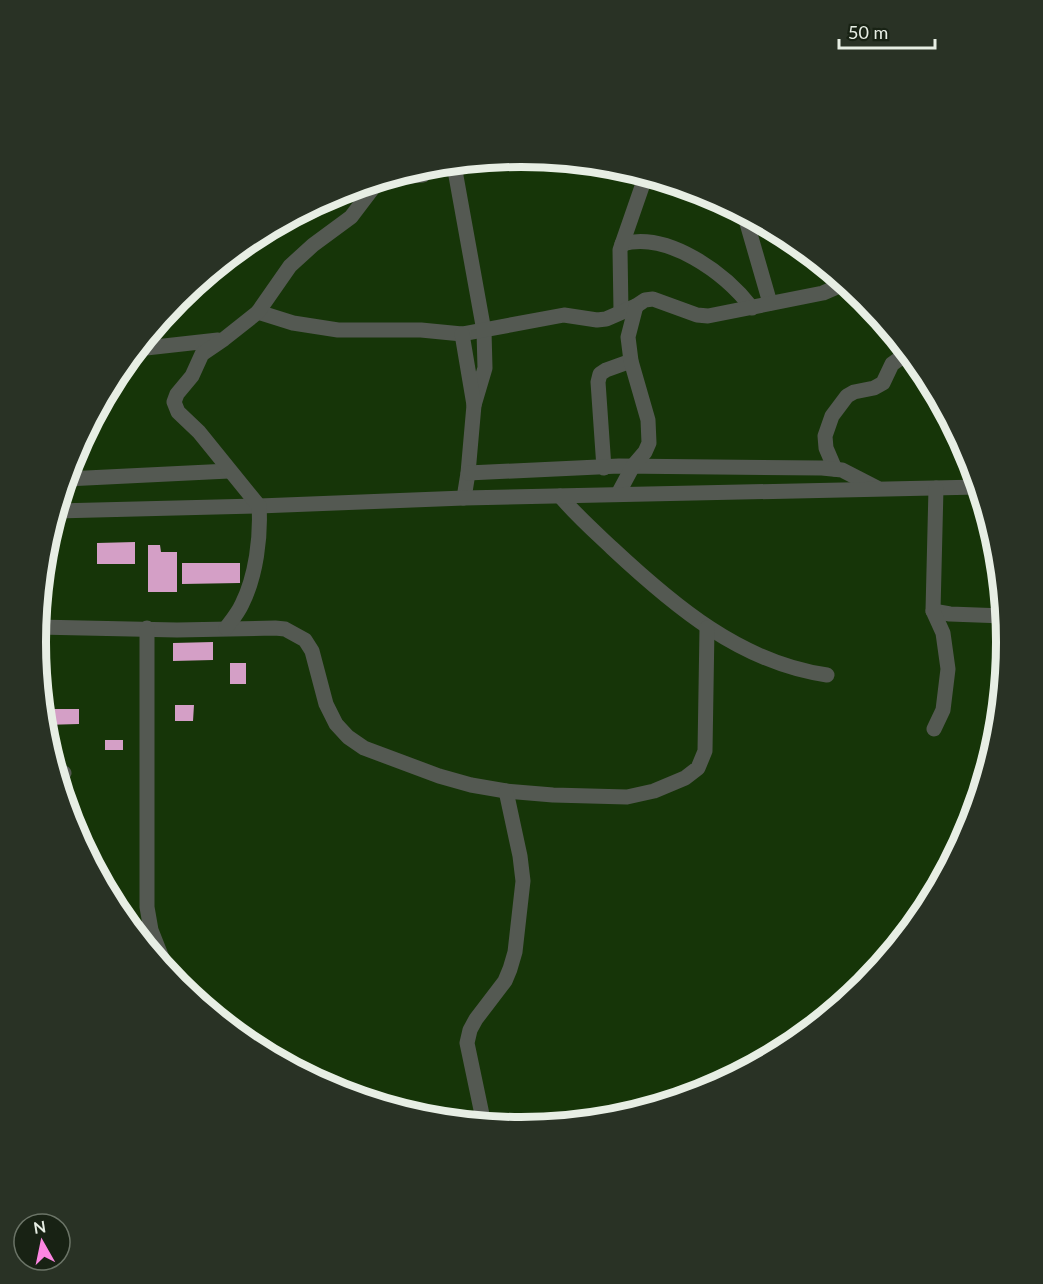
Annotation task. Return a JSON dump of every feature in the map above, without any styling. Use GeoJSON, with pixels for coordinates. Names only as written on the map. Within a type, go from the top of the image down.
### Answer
{"type":"FeatureCollection","features":[{"type":"Feature","properties":{"kind":"street"},"geometry":{"type":"LineString","coordinates":[[456,172],[484,331],[485,368],[474,405],[464,498]]}},
{"type":"Feature","properties":{"kind":"street"},"geometry":{"type":"LineString","coordinates":[[621,311],[619,260],[622,244],[643,183]]}},
{"type":"Feature","properties":{"kind":"street"},"geometry":{"type":"LineString","coordinates":[[226,628],[243,602],[252,573],[260,522],[259,506],[200,432],[178,412],[174,402],[177,394],[192,376],[202,354],[258,312],[290,266],[313,245],[351,218],[368,192]]}},
{"type":"Feature","properties":{"kind":"street"},"geometry":{"type":"LineString","coordinates":[[747,225],[770,303]]}},
{"type":"Feature","properties":{"kind":"street"},"geometry":{"type":"LineString","coordinates":[[622,244],[631,241],[646,242],[664,244],[679,250],[734,286],[752,308]]}},
{"type":"Feature","properties":{"kind":"street"},"geometry":{"type":"LineString","coordinates":[[258,312],[293,323],[338,330],[421,330],[462,334],[564,315],[597,320],[606,319],[645,300],[653,299],[697,315],[708,316],[823,293],[837,287]]}},
{"type":"Feature","properties":{"kind":"street"},"geometry":{"type":"LineString","coordinates":[[618,494],[633,466],[650,443],[650,431],[631,361],[628,337],[636,306]]}},
{"type":"Feature","properties":{"kind":"street"},"geometry":{"type":"LineString","coordinates":[[462,334],[474,405]]}},
{"type":"Feature","properties":{"kind":"street"},"geometry":{"type":"LineString","coordinates":[[149,348],[224,339]]}},
{"type":"Feature","properties":{"kind":"street"},"geometry":{"type":"LineString","coordinates":[[835,468],[826,448],[825,436],[832,416],[847,396],[883,383],[892,364],[901,357]]}},
{"type":"Feature","properties":{"kind":"street"},"geometry":{"type":"LineString","coordinates":[[604,468],[598,382],[600,374],[631,361]]}},
{"type":"Feature","properties":{"kind":"street"},"geometry":{"type":"LineString","coordinates":[[468,473],[633,466],[835,468],[881,490]]}},
{"type":"Feature","properties":{"kind":"street"},"geometry":{"type":"LineString","coordinates":[[76,479],[229,471]]}},
{"type":"Feature","properties":{"kind":"street"},"geometry":{"type":"LineString","coordinates":[[65,511],[464,498],[970,487]]}},
{"type":"Feature","properties":{"kind":"street"},"geometry":{"type":"LineString","coordinates":[[934,729],[943,710],[948,669],[943,633],[933,611],[936,488]]}},
{"type":"Feature","properties":{"kind":"street"},"geometry":{"type":"LineString","coordinates":[[560,496],[576,515],[653,586],[707,628],[771,661],[799,670],[827,675]]}},
{"type":"Feature","properties":{"kind":"street"},"geometry":{"type":"LineString","coordinates":[[933,611],[995,616]]}},
{"type":"Feature","properties":{"kind":"street"},"geometry":{"type":"LineString","coordinates":[[47,627],[285,629],[305,640],[312,651],[327,704],[336,724],[348,737],[364,748],[439,776],[471,785],[553,795],[627,797],[654,791],[685,778],[698,768],[705,751],[707,628]]}},
{"type":"Feature","properties":{"kind":"street"},"geometry":{"type":"LineString","coordinates":[[147,628],[147,907],[151,930],[158,947]]}},
{"type":"Feature","properties":{"kind":"street"},"geometry":{"type":"LineString","coordinates":[[482,1115],[467,1043],[476,1019],[505,981],[510,969],[515,952],[523,881],[506,791]]}},
{"type":"Feature","properties":{"kind":"green space"},"geometry":{"type":"Polygon","coordinates":[[[490,168],[553,168],[583,171],[614,176],[674,192],[732,216],[759,231],[811,265],[835,285],[879,329],[898,353],[933,404],[948,432],[971,489],[980,519],[987,549],[995,611],[995,673],[992,704],[987,735],[971,795],[948,852],[933,880],[879,955],[835,999],[811,1019],[732,1068],[674,1092],[644,1101],[614,1108],[553,1116],[490,1116],[460,1113],[429,1108],[369,1092],[311,1068],[284,1053],[232,1019],[208,999],[164,955],[145,931],[110,880],[95,852],[72,795],[63,765],[56,735],[46,642],[51,580],[56,549],[72,489],[95,432],[110,404],[164,329],[208,285],[232,265],[311,216],[369,192],[399,183],[429,176],[490,168]]]}},
{"type":"Feature","properties":{"kind":"building"},"geometry":{"type":"Polygon","coordinates":[[[135,542],[135,564],[97,564],[97,543],[135,542]]]}},
{"type":"Feature","properties":{"kind":"building"},"geometry":{"type":"Polygon","coordinates":[[[148,545],[160,545],[161,552],[177,552],[177,592],[148,592],[148,545]]]}},
{"type":"Feature","properties":{"kind":"building"},"geometry":{"type":"Polygon","coordinates":[[[182,563],[240,563],[240,583],[182,584],[182,563]]]}},
{"type":"Feature","properties":{"kind":"building"},"geometry":{"type":"Polygon","coordinates":[[[213,642],[213,660],[173,661],[173,643],[213,642]]]}},
{"type":"Feature","properties":{"kind":"building"},"geometry":{"type":"Polygon","coordinates":[[[230,663],[246,663],[246,684],[230,684],[230,663]]]}},
{"type":"Feature","properties":{"kind":"building"},"geometry":{"type":"Polygon","coordinates":[[[175,705],[194,705],[193,721],[175,721],[175,705]]]}},
{"type":"Feature","properties":{"kind":"building"},"geometry":{"type":"Polygon","coordinates":[[[52,709],[79,709],[79,724],[54,725],[52,709]]]}},
{"type":"Feature","properties":{"kind":"building"},"geometry":{"type":"Polygon","coordinates":[[[105,740],[123,740],[123,750],[105,750],[105,740]]]}}]}
